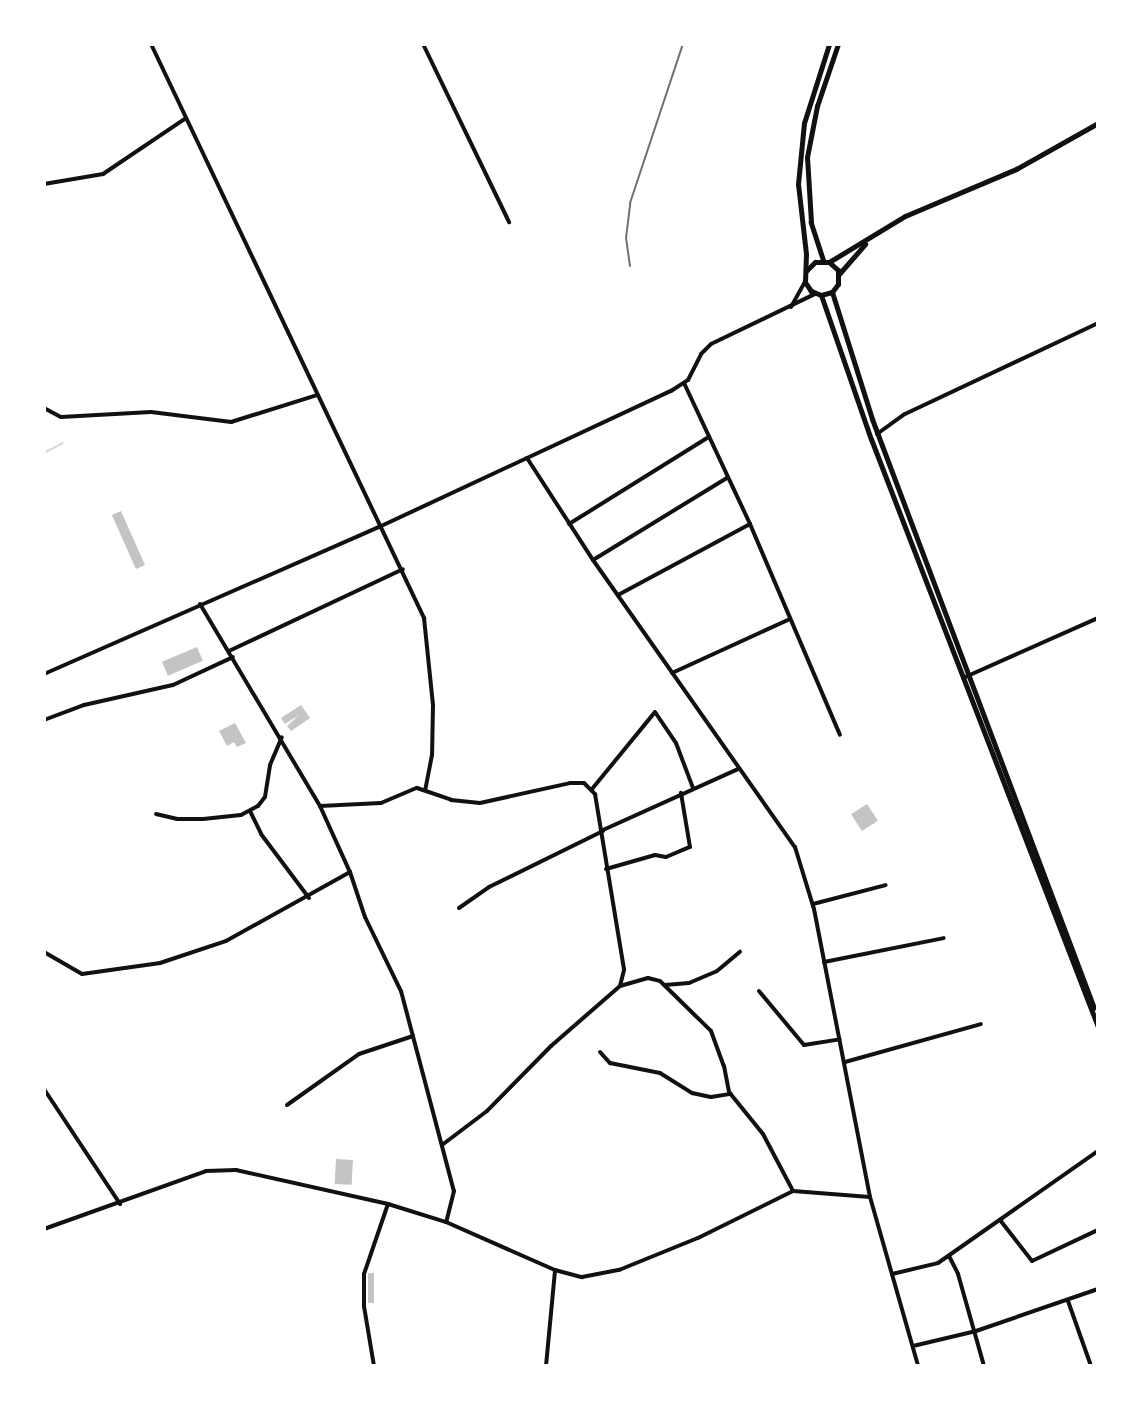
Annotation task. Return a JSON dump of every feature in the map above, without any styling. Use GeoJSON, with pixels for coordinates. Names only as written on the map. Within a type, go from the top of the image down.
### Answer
{"type":"FeatureCollection","features":[{"type":"Feature","properties":{"kind":"main road"},"geometry":{"type":"LineString","coordinates":[[829,44],[809,103],[799,146],[798,184],[805,282],[818,294],[871,439],[1098,1018]]}},
{"type":"Feature","properties":{"kind":"main road"},"geometry":{"type":"LineString","coordinates":[[838,44],[817,106],[807,157],[811,222],[826,261],[839,274]]}},
{"type":"Feature","properties":{"kind":"main road"},"geometry":{"type":"LineString","coordinates":[[806,271],[815,262],[826,261],[868,240],[905,216],[993,180],[1098,123]]}},
{"type":"Feature","properties":{"kind":"main road"},"geometry":{"type":"LineString","coordinates":[[818,294],[832,292],[838,284],[839,274],[868,240]]}},
{"type":"Feature","properties":{"kind":"main road"},"geometry":{"type":"LineString","coordinates":[[832,292],[877,434],[1098,1027]]}},
{"type":"Feature","properties":{"kind":"street"},"geometry":{"type":"LineString","coordinates":[[151,44],[424,618],[433,705],[432,755],[425,790]]}},
{"type":"Feature","properties":{"kind":"street"},"geometry":{"type":"LineString","coordinates":[[423,44],[509,222]]}},
{"type":"Feature","properties":{"kind":"street"},"geometry":{"type":"LineString","coordinates":[[44,184],[103,174],[186,118]]}},
{"type":"Feature","properties":{"kind":"street"},"geometry":{"type":"LineString","coordinates":[[789,309],[805,282]]}},
{"type":"Feature","properties":{"kind":"street"},"geometry":{"type":"LineString","coordinates":[[44,674],[379,527],[684,383],[711,344],[818,294]]}},
{"type":"Feature","properties":{"kind":"street"},"geometry":{"type":"LineString","coordinates":[[877,434],[905,414],[1098,323]]}},
{"type":"Feature","properties":{"kind":"street"},"geometry":{"type":"LineString","coordinates":[[684,383],[750,524],[788,620],[840,735]]}},
{"type":"Feature","properties":{"kind":"street"},"geometry":{"type":"LineString","coordinates":[[44,408],[68,418],[151,412],[231,422],[317,395]]}},
{"type":"Feature","properties":{"kind":"street"},"geometry":{"type":"LineString","coordinates":[[569,524],[709,437]]}},
{"type":"Feature","properties":{"kind":"street"},"geometry":{"type":"LineString","coordinates":[[527,458],[593,560],[738,769],[791,839],[813,904],[870,1197],[918,1366]]}},
{"type":"Feature","properties":{"kind":"street"},"geometry":{"type":"LineString","coordinates":[[593,560],[727,478]]}},
{"type":"Feature","properties":{"kind":"street"},"geometry":{"type":"LineString","coordinates":[[618,595],[750,524]]}},
{"type":"Feature","properties":{"kind":"street"},"geometry":{"type":"LineString","coordinates":[[229,651],[403,569]]}},
{"type":"Feature","properties":{"kind":"street"},"geometry":{"type":"LineString","coordinates":[[200,604],[282,737],[320,806],[350,872],[365,917],[401,991],[454,1191],[446,1222]]}},
{"type":"Feature","properties":{"kind":"street"},"geometry":{"type":"LineString","coordinates":[[966,677],[1098,618]]}},
{"type":"Feature","properties":{"kind":"street"},"geometry":{"type":"LineString","coordinates":[[672,673],[788,620]]}},
{"type":"Feature","properties":{"kind":"street"},"geometry":{"type":"LineString","coordinates":[[44,720],[84,705],[173,685],[233,657]]}},
{"type":"Feature","properties":{"kind":"street"},"geometry":{"type":"LineString","coordinates":[[592,789],[655,712],[676,743],[693,788]]}},
{"type":"Feature","properties":{"kind":"street"},"geometry":{"type":"LineString","coordinates":[[156,814],[177,819],[203,819],[250,811],[265,797],[270,765],[282,737]]}},
{"type":"Feature","properties":{"kind":"street"},"geometry":{"type":"LineString","coordinates":[[459,908],[489,887],[630,821],[681,793],[738,769]]}},
{"type":"Feature","properties":{"kind":"street"},"geometry":{"type":"LineString","coordinates":[[320,806],[381,803],[412,788],[451,800],[480,803],[570,783],[584,783],[592,789],[603,831],[606,869],[624,970],[620,986]]}},
{"type":"Feature","properties":{"kind":"street"},"geometry":{"type":"LineString","coordinates":[[606,869],[655,855],[666,857],[688,849],[690,843],[681,793]]}},
{"type":"Feature","properties":{"kind":"street"},"geometry":{"type":"LineString","coordinates":[[250,811],[261,834],[309,898]]}},
{"type":"Feature","properties":{"kind":"street"},"geometry":{"type":"LineString","coordinates":[[44,952],[82,974],[160,963],[226,941],[309,898],[350,872]]}},
{"type":"Feature","properties":{"kind":"street"},"geometry":{"type":"LineString","coordinates":[[813,904],[886,885]]}},
{"type":"Feature","properties":{"kind":"street"},"geometry":{"type":"LineString","coordinates":[[824,962],[944,938]]}},
{"type":"Feature","properties":{"kind":"street"},"geometry":{"type":"LineString","coordinates":[[665,985],[689,983],[717,971],[740,952]]}},
{"type":"Feature","properties":{"kind":"street"},"geometry":{"type":"LineString","coordinates":[[442,1145],[487,1111],[551,1046],[620,986],[651,978],[665,985],[711,1031],[731,1094],[763,1134],[793,1191]]}},
{"type":"Feature","properties":{"kind":"street"},"geometry":{"type":"LineString","coordinates":[[759,991],[804,1045],[840,1039]]}},
{"type":"Feature","properties":{"kind":"street"},"geometry":{"type":"LineString","coordinates":[[845,1062],[981,1024]]}},
{"type":"Feature","properties":{"kind":"street"},"geometry":{"type":"LineString","coordinates":[[287,1105],[359,1054],[413,1036]]}},
{"type":"Feature","properties":{"kind":"street"},"geometry":{"type":"LineString","coordinates":[[600,1052],[610,1063],[660,1073],[692,1093],[711,1097],[731,1094]]}},
{"type":"Feature","properties":{"kind":"street"},"geometry":{"type":"LineString","coordinates":[[44,1089],[120,1204]]}},
{"type":"Feature","properties":{"kind":"street"},"geometry":{"type":"LineString","coordinates":[[892,1274],[931,1266],[949,1256],[1098,1151]]}},
{"type":"Feature","properties":{"kind":"street"},"geometry":{"type":"LineString","coordinates":[[44,1229],[206,1171],[225,1170],[388,1204],[446,1222],[555,1270],[582,1277],[619,1270],[698,1238],[793,1191],[870,1197]]}},
{"type":"Feature","properties":{"kind":"street"},"geometry":{"type":"LineString","coordinates":[[374,1366],[364,1306],[364,1274],[388,1204]]}},
{"type":"Feature","properties":{"kind":"street"},"geometry":{"type":"LineString","coordinates":[[1000,1220],[1032,1261],[1098,1230]]}},
{"type":"Feature","properties":{"kind":"street"},"geometry":{"type":"LineString","coordinates":[[949,1256],[958,1274],[984,1366]]}},
{"type":"Feature","properties":{"kind":"street"},"geometry":{"type":"LineString","coordinates":[[546,1366],[555,1270]]}},
{"type":"Feature","properties":{"kind":"street"},"geometry":{"type":"LineString","coordinates":[[912,1346],[976,1331],[1098,1289]]}},
{"type":"Feature","properties":{"kind":"street"},"geometry":{"type":"LineString","coordinates":[[1068,1300],[1091,1366]]}},
{"type":"Feature","properties":{"kind":"building"},"geometry":{"type":"Polygon","coordinates":[[[121,511],[145,565],[136,569],[112,515],[121,511]]]}},
{"type":"Feature","properties":{"kind":"building"},"geometry":{"type":"Polygon","coordinates":[[[197,647],[203,661],[168,676],[162,662],[197,647]]]}},
{"type":"Feature","properties":{"kind":"building"},"geometry":{"type":"Polygon","coordinates":[[[301,705],[310,718],[291,731],[287,726],[299,715],[285,724],[281,718],[301,705]]]}},
{"type":"Feature","properties":{"kind":"building"},"geometry":{"type":"Polygon","coordinates":[[[235,723],[246,743],[237,747],[234,742],[227,746],[219,731],[235,723]]]}},
{"type":"Feature","properties":{"kind":"building"},"geometry":{"type":"Polygon","coordinates":[[[867,804],[878,821],[862,831],[851,814],[867,804]]]}},
{"type":"Feature","properties":{"kind":"building"},"geometry":{"type":"Polygon","coordinates":[[[336,1159],[353,1160],[352,1185],[335,1184],[336,1159]]]}},
{"type":"Feature","properties":{"kind":"building"},"geometry":{"type":"Polygon","coordinates":[[[368,1273],[374,1273],[374,1303],[368,1303],[368,1273]]]}},
{"type":"Feature","properties":{"kind":"waterway"},"geometry":{"type":"LineString","coordinates":[[44,453],[63,443]]}},
{"type":"Feature","properties":{"kind":"railway"},"geometry":{"type":"LineString","coordinates":[[630,266],[626,238],[630,203],[683,44]]}}]}
